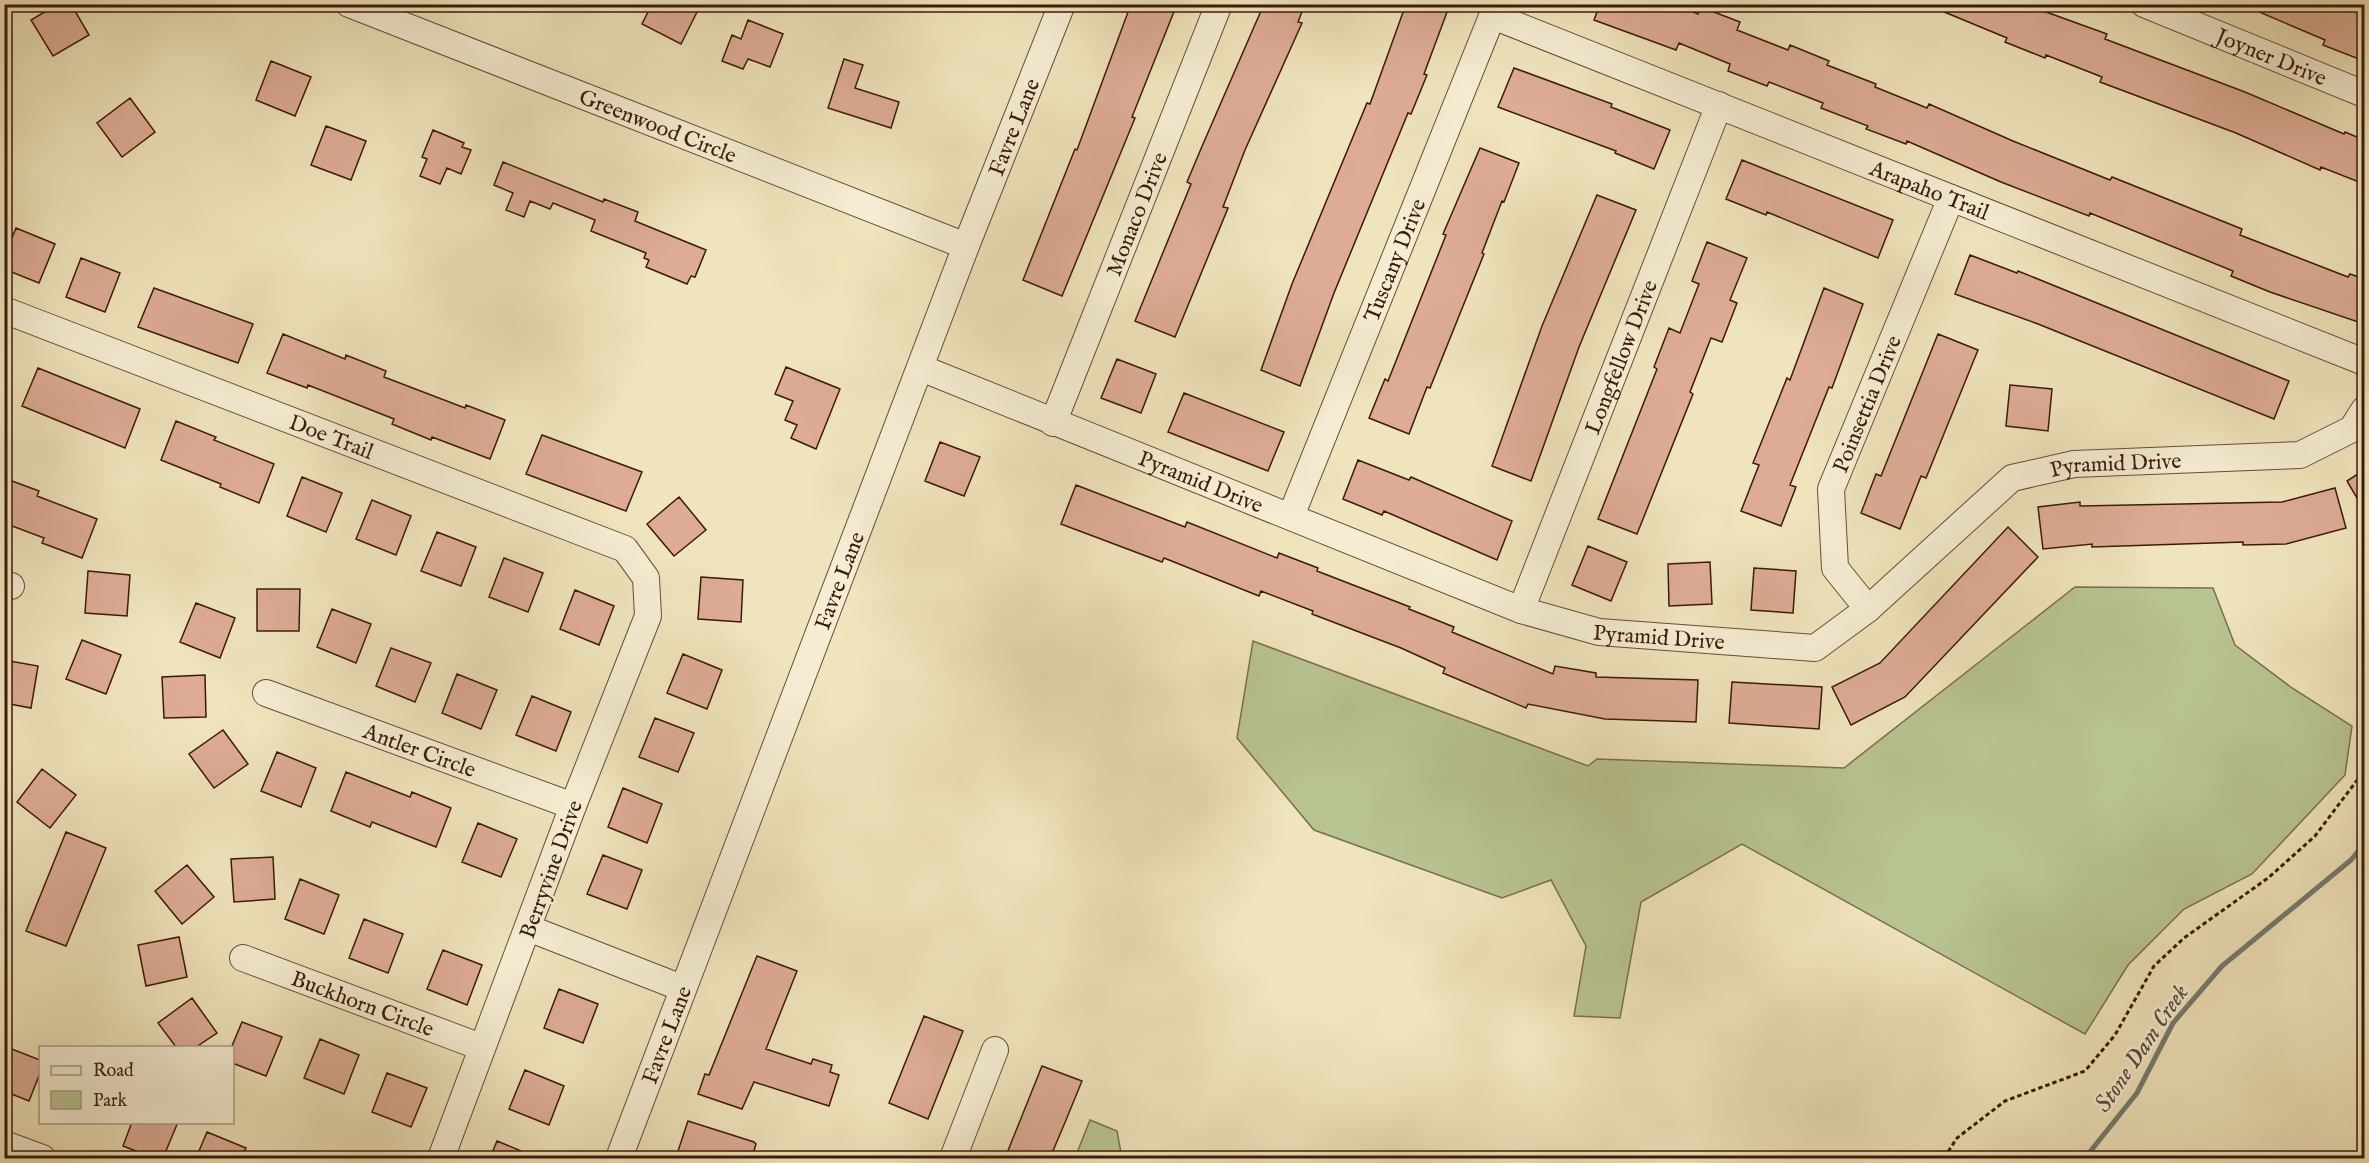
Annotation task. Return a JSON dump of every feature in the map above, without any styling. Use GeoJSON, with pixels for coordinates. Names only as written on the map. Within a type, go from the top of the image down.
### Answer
{"type":"FeatureCollection","features":[{"type":"Feature","properties":{"kind":"street","name":"Greenwood Circle"},"geometry":{"type":"LineString","coordinates":[[349,4],[966,246]]}},
{"type":"Feature","properties":{"kind":"street","name":"Favre Lane"},"geometry":{"type":"LineString","coordinates":[[619,1158],[966,246],[1062,4]]}},
{"type":"Feature","properties":{"kind":"street","name":"Monaco Drive"},"geometry":{"type":"LineString","coordinates":[[1053,423],[1219,4]]}},
{"type":"Feature","properties":{"kind":"street","name":"Joyner Drive"},"geometry":{"type":"LineString","coordinates":[[2144,4],[2364,94]]}},
{"type":"Feature","properties":{"kind":"street","name":"Arapaho Trail"},"geometry":{"type":"LineString","coordinates":[[1495,10],[1719,105],[2364,362]]}},
{"type":"Feature","properties":{"kind":"street","name":"Tuscany Drive"},"geometry":{"type":"LineString","coordinates":[[1292,516],[1495,10]]}},
{"type":"Feature","properties":{"kind":"street","name":"Longfellow Drive"},"geometry":{"type":"LineString","coordinates":[[1521,610],[1719,105]]}},
{"type":"Feature","properties":{"kind":"street","name":"Poinsettia Drive"},"geometry":{"type":"LineString","coordinates":[[1868,609],[1835,568],[1831,489],[1951,198]]}},
{"type":"Feature","properties":{"kind":"street","name":"Doe Trail"},"geometry":{"type":"LineString","coordinates":[[4,310],[624,549],[646,578]]}},
{"type":"Feature","properties":{"kind":"street","name":"Pyramid Drive"},"geometry":{"type":"LineString","coordinates":[[921,368],[1521,610],[1599,632],[1815,648],[1868,609],[2012,478],[2074,464],[2300,455],[2352,429],[2364,410]]}},
{"type":"Feature","properties":{"kind":"street","name":"Berryvine Drive"},"geometry":{"type":"LineString","coordinates":[[441,1158],[573,806],[648,616],[646,578]]}},
{"type":"Feature","properties":{"kind":"street","name":"Antler Circle"},"geometry":{"type":"LineString","coordinates":[[266,693],[573,806]]}},
{"type":"Feature","properties":{"kind":"street"},"geometry":{"type":"LineString","coordinates":[[528,928],[682,988]]}},
{"type":"Feature","properties":{"kind":"street","name":"Buckhorn Circle"},"geometry":{"type":"LineString","coordinates":[[243,958],[481,1047]]}},
{"type":"Feature","properties":{"kind":"street"},"geometry":{"type":"LineString","coordinates":[[952,1158],[995,1050]]}},
{"type":"Feature","properties":{"kind":"street"},"geometry":{"type":"LineString","coordinates":[[4,1144],[42,1158]]}},
{"type":"Feature","properties":{"kind":"path"},"geometry":{"type":"LineString","coordinates":[[1944,1158],[1957,1138],[2005,1101],[2085,1071],[2115,1035],[2154,966],[2184,938],[2268,878],[2315,836],[2364,771]]}},
{"type":"Feature","properties":{"kind":"green space"},"geometry":{"type":"Polygon","coordinates":[[[2075,587],[2213,588],[2235,645],[2292,688],[2352,726],[2345,775],[2252,874],[2184,909],[2128,965],[2085,1034],[1742,844],[1641,902],[1620,1018],[1574,1016],[1586,946],[1551,880],[1502,898],[1314,830],[1237,738],[1253,641],[1588,766],[1597,759],[1844,768],[2075,587]]]}},
{"type":"Feature","properties":{"kind":"green space"},"geometry":{"type":"Polygon","coordinates":[[[1090,1120],[1117,1131],[1122,1158],[1075,1158],[1090,1120]]]}},
{"type":"Feature","properties":{"kind":"building"},"geometry":{"type":"Polygon","coordinates":[[[58,4],[71,4],[89,35],[53,56],[31,20],[58,4]]]}},
{"type":"Feature","properties":{"kind":"building"},"geometry":{"type":"Polygon","coordinates":[[[652,4],[701,4],[681,44],[642,24],[652,4]]]}},
{"type":"Feature","properties":{"kind":"building"},"geometry":{"type":"Polygon","coordinates":[[[1131,4],[1177,4],[1132,117],[1135,118],[1062,296],[1023,280],[1075,149],[1077,150],[1131,4]]]}},
{"type":"Feature","properties":{"kind":"building"},"geometry":{"type":"Polygon","coordinates":[[[1264,4],[1305,4],[1298,22],[1302,23],[1245,150],[1223,207],[1228,208],[1175,337],[1135,321],[1191,184],[1187,182],[1264,4]]]}},
{"type":"Feature","properties":{"kind":"building"},"geometry":{"type":"Polygon","coordinates":[[[1406,4],[1450,4],[1424,74],[1427,75],[1411,114],[1408,113],[1334,293],[1300,386],[1261,370],[1292,284],[1367,103],[1370,104],[1406,4]]]}},
{"type":"Feature","properties":{"kind":"building"},"geometry":{"type":"Polygon","coordinates":[[[1600,4],[1674,4],[1698,14],[1701,7],[1740,22],[1737,30],[1788,50],[1790,45],[1829,61],[1827,65],[1876,84],[1875,87],[1927,108],[1929,104],[2110,180],[2112,177],[2242,229],[2240,235],[2348,277],[2350,274],[2364,279],[2364,324],[2270,292],[2231,276],[2233,271],[2090,213],[2089,216],[2001,182],[1907,141],[1906,144],[1866,129],[1868,126],[1821,108],[1823,103],[1769,82],[1767,86],[1728,71],[1730,64],[1679,43],[1676,50],[1594,20],[1600,4]]]}},
{"type":"Feature","properties":{"kind":"building"},"geometry":{"type":"Polygon","coordinates":[[[1925,4],[2024,4],[2107,34],[2105,39],[2364,140],[2364,184],[2321,167],[2320,170],[2236,133],[2100,82],[2102,77],[2005,42],[2007,38],[1925,4]]]}},
{"type":"Feature","properties":{"kind":"building"},"geometry":{"type":"Polygon","coordinates":[[[2341,4],[2364,16],[2364,61],[2323,45],[2325,40],[2243,5],[2341,4]]]}},
{"type":"Feature","properties":{"kind":"building"},"geometry":{"type":"Polygon","coordinates":[[[748,20],[783,34],[770,67],[748,59],[743,69],[722,61],[732,35],[741,39],[748,20]]]}},
{"type":"Feature","properties":{"kind":"building"},"geometry":{"type":"Polygon","coordinates":[[[844,59],[863,65],[855,88],[899,102],[891,128],[828,108],[844,59]]]}},
{"type":"Feature","properties":{"kind":"building"},"geometry":{"type":"Polygon","coordinates":[[[271,61],[311,77],[295,116],[256,100],[271,61]]]}},
{"type":"Feature","properties":{"kind":"building"},"geometry":{"type":"Polygon","coordinates":[[[1514,68],[1612,104],[1611,107],[1670,130],[1654,169],[1615,153],[1616,151],[1498,107],[1514,68]]]}},
{"type":"Feature","properties":{"kind":"building"},"geometry":{"type":"Polygon","coordinates":[[[130,98],[155,132],[122,157],[97,123],[130,98]]]}},
{"type":"Feature","properties":{"kind":"building"},"geometry":{"type":"Polygon","coordinates":[[[326,126],[366,141],[351,180],[311,165],[326,126]]]}},
{"type":"Feature","properties":{"kind":"building"},"geometry":{"type":"Polygon","coordinates":[[[433,130],[464,143],[462,147],[471,150],[461,174],[447,168],[440,184],[420,176],[427,159],[422,157],[433,130]]]}},
{"type":"Feature","properties":{"kind":"building"},"geometry":{"type":"Polygon","coordinates":[[[1480,148],[1519,163],[1504,202],[1502,201],[1482,253],[1484,254],[1430,388],[1427,387],[1409,434],[1369,418],[1385,379],[1388,381],[1446,235],[1443,234],[1480,148]]]}},
{"type":"Feature","properties":{"kind":"building"},"geometry":{"type":"Polygon","coordinates":[[[1742,160],[1893,220],[1878,258],[1767,212],[1766,215],[1726,199],[1742,160]]]}},
{"type":"Feature","properties":{"kind":"building"},"geometry":{"type":"Polygon","coordinates":[[[503,162],[603,202],[604,199],[638,212],[635,221],[706,250],[695,277],[691,276],[687,284],[646,267],[649,260],[644,258],[646,253],[591,231],[595,220],[553,203],[550,209],[530,201],[524,217],[506,210],[513,193],[494,185],[503,162]]]}},
{"type":"Feature","properties":{"kind":"building"},"geometry":{"type":"Polygon","coordinates":[[[1597,195],[1636,210],[1579,347],[1531,481],[1492,466],[1542,326],[1597,195]]]}},
{"type":"Feature","properties":{"kind":"building"},"geometry":{"type":"Polygon","coordinates":[[[16,228],[55,244],[39,283],[4,269],[4,257],[16,228]]]}},
{"type":"Feature","properties":{"kind":"building"},"geometry":{"type":"Polygon","coordinates":[[[1707,242],[1747,258],[1730,300],[1737,303],[1722,342],[1711,338],[1690,392],[1693,394],[1637,534],[1598,519],[1657,369],[1654,367],[1669,328],[1680,333],[1699,284],[1692,281],[1707,242]]]}},
{"type":"Feature","properties":{"kind":"building"},"geometry":{"type":"Polygon","coordinates":[[[1970,255],[2017,273],[2018,271],[2289,381],[2274,419],[2038,324],[1955,294],[1970,255]]]}},
{"type":"Feature","properties":{"kind":"building"},"geometry":{"type":"Polygon","coordinates":[[[81,258],[120,273],[105,312],[66,297],[81,258]]]}},
{"type":"Feature","properties":{"kind":"building"},"geometry":{"type":"Polygon","coordinates":[[[154,288],[253,324],[238,363],[138,327],[154,288]]]}},
{"type":"Feature","properties":{"kind":"building"},"geometry":{"type":"Polygon","coordinates":[[[1824,288],[1863,304],[1832,388],[1829,387],[1790,485],[1796,487],[1781,526],[1741,511],[1759,465],[1753,463],[1787,378],[1790,380],[1824,288]]]}},
{"type":"Feature","properties":{"kind":"building"},"geometry":{"type":"Polygon","coordinates":[[[283,334],[345,359],[346,355],[386,371],[384,377],[465,408],[466,405],[505,420],[490,459],[432,437],[431,440],[392,424],[394,419],[308,385],[307,388],[267,373],[283,334]]]}},
{"type":"Feature","properties":{"kind":"building"},"geometry":{"type":"Polygon","coordinates":[[[1938,334],[1978,350],[1926,478],[1921,476],[1900,529],[1861,513],[1876,474],[1881,476],[1938,334]]]}},
{"type":"Feature","properties":{"kind":"building"},"geometry":{"type":"Polygon","coordinates":[[[1117,359],[1156,374],[1141,413],[1101,398],[1117,359]]]}},
{"type":"Feature","properties":{"kind":"building"},"geometry":{"type":"Polygon","coordinates":[[[786,367],[840,389],[816,449],[791,438],[797,425],[785,420],[793,401],[775,394],[786,367]]]}},
{"type":"Feature","properties":{"kind":"building"},"geometry":{"type":"Polygon","coordinates":[[[38,368],[140,409],[125,448],[22,406],[38,368]]]}},
{"type":"Feature","properties":{"kind":"building"},"geometry":{"type":"Polygon","coordinates":[[[2010,385],[2052,389],[2048,431],[2006,426],[2010,385]]]}},
{"type":"Feature","properties":{"kind":"building"},"geometry":{"type":"Polygon","coordinates":[[[1184,393],[1284,432],[1268,471],[1168,432],[1184,393]]]}},
{"type":"Feature","properties":{"kind":"building"},"geometry":{"type":"Polygon","coordinates":[[[176,421],[216,437],[214,440],[274,464],[259,503],[220,487],[221,484],[161,460],[176,421]]]}},
{"type":"Feature","properties":{"kind":"building"},"geometry":{"type":"Polygon","coordinates":[[[542,435],[642,472],[626,511],[526,474],[542,435]]]}},
{"type":"Feature","properties":{"kind":"building"},"geometry":{"type":"Polygon","coordinates":[[[940,442],[980,457],[964,496],[925,481],[940,442]]]}},
{"type":"Feature","properties":{"kind":"building"},"geometry":{"type":"Polygon","coordinates":[[[1358,460],[1409,480],[1411,477],[1512,521],[1497,560],[1384,511],[1382,515],[1343,499],[1358,460]]]}},
{"type":"Feature","properties":{"kind":"building"},"geometry":{"type":"Polygon","coordinates":[[[2364,470],[2364,510],[2347,481],[2364,470]]]}},
{"type":"Feature","properties":{"kind":"building"},"geometry":{"type":"Polygon","coordinates":[[[302,477],[342,493],[326,532],[287,516],[302,477]]]}},
{"type":"Feature","properties":{"kind":"building"},"geometry":{"type":"Polygon","coordinates":[[[4,478],[39,491],[37,496],[97,519],[82,558],[42,543],[44,538],[4,523],[4,478]]]}},
{"type":"Feature","properties":{"kind":"building"},"geometry":{"type":"Polygon","coordinates":[[[1076,485],[1185,527],[1187,522],[1277,558],[1279,553],[1318,568],[1317,571],[1410,607],[1409,609],[1454,627],[1452,632],[1553,674],[1555,666],[1596,673],[1596,677],[1698,680],[1696,722],[1605,719],[1528,704],[1526,708],[1443,673],[1445,668],[1401,648],[1312,614],[1313,611],[1261,591],[1259,596],[1164,558],[1162,562],[1061,524],[1076,485]]]}},
{"type":"Feature","properties":{"kind":"building"},"geometry":{"type":"Polygon","coordinates":[[[2335,488],[2346,528],[2286,544],[2243,545],[2243,542],[2092,547],[2092,544],[2043,549],[2038,507],[2080,502],[2080,506],[2282,502],[2335,488]]]}},
{"type":"Feature","properties":{"kind":"building"},"geometry":{"type":"Polygon","coordinates":[[[679,497],[706,530],[674,556],[647,524],[679,497]]]}},
{"type":"Feature","properties":{"kind":"building"},"geometry":{"type":"Polygon","coordinates":[[[372,500],[411,516],[396,555],[356,539],[372,500]]]}},
{"type":"Feature","properties":{"kind":"building"},"geometry":{"type":"Polygon","coordinates":[[[2008,527],[2038,557],[1905,697],[1851,725],[1832,687],[1880,663],[2008,527]]]}},
{"type":"Feature","properties":{"kind":"building"},"geometry":{"type":"Polygon","coordinates":[[[437,532],[476,547],[461,586],[421,571],[437,532]]]}},
{"type":"Feature","properties":{"kind":"building"},"geometry":{"type":"Polygon","coordinates":[[[1588,546],[1627,562],[1611,601],[1572,585],[1588,546]]]}},
{"type":"Feature","properties":{"kind":"building"},"geometry":{"type":"Polygon","coordinates":[[[504,558],[543,573],[528,612],[489,597],[504,558]]]}},
{"type":"Feature","properties":{"kind":"building"},"geometry":{"type":"Polygon","coordinates":[[[1710,562],[1712,604],[1669,606],[1668,564],[1710,562]]]}},
{"type":"Feature","properties":{"kind":"building"},"geometry":{"type":"Polygon","coordinates":[[[1754,568],[1796,571],[1793,613],[1751,610],[1754,568]]]}},
{"type":"Feature","properties":{"kind":"building"},"geometry":{"type":"Polygon","coordinates":[[[88,571],[130,575],[127,616],[85,613],[88,571]]]}},
{"type":"Feature","properties":{"kind":"building"},"geometry":{"type":"Polygon","coordinates":[[[701,577],[743,580],[741,622],[698,619],[701,577]]]}},
{"type":"Feature","properties":{"kind":"building"},"geometry":{"type":"Polygon","coordinates":[[[257,589],[300,589],[299,631],[257,631],[257,589]]]}},
{"type":"Feature","properties":{"kind":"building"},"geometry":{"type":"Polygon","coordinates":[[[575,590],[614,606],[599,645],[560,629],[575,590]]]}},
{"type":"Feature","properties":{"kind":"building"},"geometry":{"type":"Polygon","coordinates":[[[196,603],[235,618],[220,658],[180,642],[196,603]]]}},
{"type":"Feature","properties":{"kind":"building"},"geometry":{"type":"Polygon","coordinates":[[[332,609],[371,624],[356,663],[317,647],[332,609]]]}},
{"type":"Feature","properties":{"kind":"building"},"geometry":{"type":"Polygon","coordinates":[[[82,640],[121,655],[106,694],[66,679],[82,640]]]}},
{"type":"Feature","properties":{"kind":"building"},"geometry":{"type":"Polygon","coordinates":[[[391,648],[431,663],[415,702],[376,686],[391,648]]]}},
{"type":"Feature","properties":{"kind":"building"},"geometry":{"type":"Polygon","coordinates":[[[683,654],[722,670],[707,709],[667,693],[683,654]]]}},
{"type":"Feature","properties":{"kind":"building"},"geometry":{"type":"Polygon","coordinates":[[[4,660],[38,666],[31,708],[4,703],[4,660]]]}},
{"type":"Feature","properties":{"kind":"building"},"geometry":{"type":"Polygon","coordinates":[[[457,674],[497,690],[481,729],[442,713],[457,674]]]}},
{"type":"Feature","properties":{"kind":"building"},"geometry":{"type":"Polygon","coordinates":[[[205,675],[206,717],[164,718],[162,677],[205,675]]]}},
{"type":"Feature","properties":{"kind":"building"},"geometry":{"type":"Polygon","coordinates":[[[1732,682],[1822,687],[1819,729],[1729,723],[1732,682]]]}},
{"type":"Feature","properties":{"kind":"building"},"geometry":{"type":"Polygon","coordinates":[[[532,696],[571,712],[556,751],[516,735],[532,696]]]}},
{"type":"Feature","properties":{"kind":"building"},"geometry":{"type":"Polygon","coordinates":[[[655,718],[694,733],[678,772],[639,757],[655,718]]]}},
{"type":"Feature","properties":{"kind":"building"},"geometry":{"type":"Polygon","coordinates":[[[223,730],[248,764],[214,788],[189,754],[223,730]]]}},
{"type":"Feature","properties":{"kind":"building"},"geometry":{"type":"Polygon","coordinates":[[[277,752],[316,768],[301,807],[261,791],[277,752]]]}},
{"type":"Feature","properties":{"kind":"building"},"geometry":{"type":"Polygon","coordinates":[[[42,769],[76,795],[50,828],[17,802],[42,769]]]}},
{"type":"Feature","properties":{"kind":"building"},"geometry":{"type":"Polygon","coordinates":[[[346,772],[410,797],[412,792],[451,808],[436,847],[372,822],[370,827],[331,811],[346,772]]]}},
{"type":"Feature","properties":{"kind":"building"},"geometry":{"type":"Polygon","coordinates":[[[623,788],[662,804],[647,843],[608,827],[623,788]]]}},
{"type":"Feature","properties":{"kind":"building"},"geometry":{"type":"Polygon","coordinates":[[[478,823],[517,839],[501,877],[462,862],[478,823]]]}},
{"type":"Feature","properties":{"kind":"building"},"geometry":{"type":"Polygon","coordinates":[[[66,832],[106,848],[66,946],[26,931],[66,832]]]}},
{"type":"Feature","properties":{"kind":"building"},"geometry":{"type":"Polygon","coordinates":[[[603,855],[642,870],[627,909],[587,894],[603,855]]]}},
{"type":"Feature","properties":{"kind":"building"},"geometry":{"type":"Polygon","coordinates":[[[273,857],[275,899],[234,902],[231,859],[273,857]]]}},
{"type":"Feature","properties":{"kind":"building"},"geometry":{"type":"Polygon","coordinates":[[[187,865],[214,897],[182,924],[155,891],[187,865]]]}},
{"type":"Feature","properties":{"kind":"building"},"geometry":{"type":"Polygon","coordinates":[[[300,879],[339,895],[324,934],[285,919],[300,879]]]}},
{"type":"Feature","properties":{"kind":"building"},"geometry":{"type":"Polygon","coordinates":[[[364,919],[403,934],[388,973],[349,958],[364,919]]]}},
{"type":"Feature","properties":{"kind":"building"},"geometry":{"type":"Polygon","coordinates":[[[179,937],[187,977],[146,986],[138,945],[179,937]]]}},
{"type":"Feature","properties":{"kind":"building"},"geometry":{"type":"Polygon","coordinates":[[[443,950],[482,965],[467,1005],[427,989],[443,950]]]}},
{"type":"Feature","properties":{"kind":"building"},"geometry":{"type":"Polygon","coordinates":[[[757,956],[797,971],[766,1049],[811,1064],[813,1059],[832,1065],[830,1072],[839,1075],[829,1106],[754,1082],[742,1109],[698,1094],[705,1074],[709,1075],[757,956]]]}},
{"type":"Feature","properties":{"kind":"building"},"geometry":{"type":"Polygon","coordinates":[[[559,989],[598,1004],[583,1043],[544,1028],[559,989]]]}},
{"type":"Feature","properties":{"kind":"building"},"geometry":{"type":"Polygon","coordinates":[[[192,998],[217,1033],[198,1046],[175,1046],[158,1023],[192,998]]]}},
{"type":"Feature","properties":{"kind":"building"},"geometry":{"type":"Polygon","coordinates":[[[924,1016],[963,1031],[928,1119],[889,1103],[924,1016]]]}},
{"type":"Feature","properties":{"kind":"building"},"geometry":{"type":"Polygon","coordinates":[[[242,1022],[282,1037],[266,1076],[234,1064],[234,1046],[232,1046],[242,1022]]]}},
{"type":"Feature","properties":{"kind":"building"},"geometry":{"type":"Polygon","coordinates":[[[320,1039],[359,1055],[344,1094],[304,1078],[320,1039]]]}},
{"type":"Feature","properties":{"kind":"building"},"geometry":{"type":"Polygon","coordinates":[[[4,1046],[39,1060],[39,1076],[29,1101],[4,1091],[4,1046]]]}},
{"type":"Feature","properties":{"kind":"building"},"geometry":{"type":"Polygon","coordinates":[[[1042,1066],[1082,1081],[1050,1158],[1005,1158],[1042,1066]]]}},
{"type":"Feature","properties":{"kind":"building"},"geometry":{"type":"Polygon","coordinates":[[[525,1070],[564,1086],[549,1125],[509,1109],[525,1070]]]}},
{"type":"Feature","properties":{"kind":"building"},"geometry":{"type":"Polygon","coordinates":[[[387,1073],[427,1088],[411,1127],[372,1112],[387,1073]]]}},
{"type":"Feature","properties":{"kind":"building"},"geometry":{"type":"Polygon","coordinates":[[[688,1121],[754,1142],[756,1144],[752,1158],[690,1158],[677,1154],[688,1121]]]}},
{"type":"Feature","properties":{"kind":"building"},"geometry":{"type":"Polygon","coordinates":[[[131,1124],[177,1124],[163,1158],[154,1158],[123,1146],[131,1124]]]}},
{"type":"Feature","properties":{"kind":"building"},"geometry":{"type":"Polygon","coordinates":[[[207,1132],[246,1148],[241,1158],[196,1158],[207,1132]]]}},
{"type":"Feature","properties":{"kind":"building"},"geometry":{"type":"Polygon","coordinates":[[[497,1141],[538,1158],[490,1158],[497,1141]]]}},
{"type":"Feature","properties":{"kind":"waterway","name":"Stone Dam Creek"},"geometry":{"type":"LineString","coordinates":[[2085,1158],[2137,1093],[2173,1023],[2222,966],[2351,860],[2364,844]]}}]}
